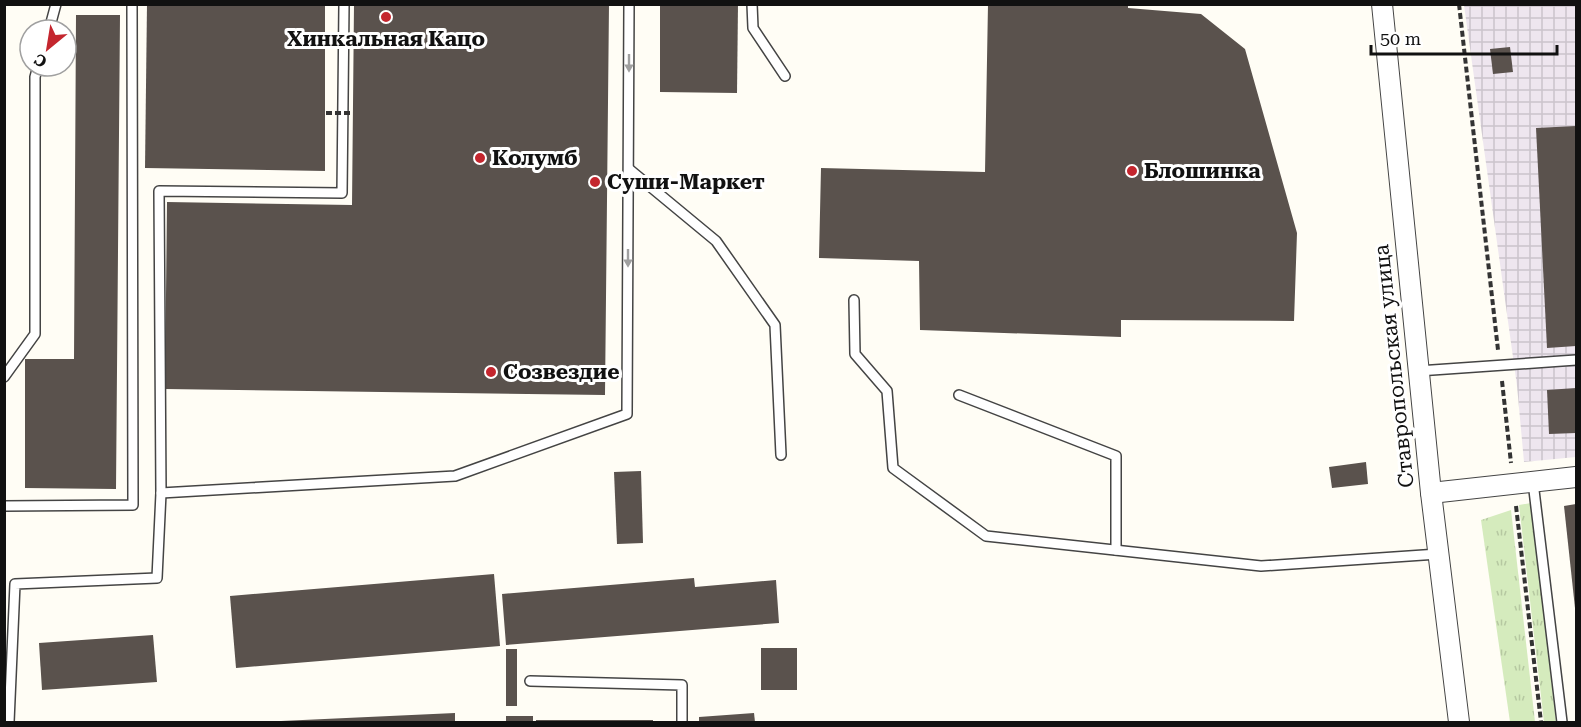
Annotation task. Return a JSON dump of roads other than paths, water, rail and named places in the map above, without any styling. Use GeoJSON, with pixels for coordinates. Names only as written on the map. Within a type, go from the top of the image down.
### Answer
{"type":"FeatureCollection","features":[{"type":"Feature","properties":{"kind":"street","name":"Ставропольская улица"},"geometry":{"type":"LineString","coordinates":[[1382,4],[1437,554],[1459,723]]}},
{"type":"Feature","properties":{"kind":"street"},"geometry":{"type":"LineString","coordinates":[[1431,493],[1576,477]]}},
{"type":"Feature","properties":{"kind":"lane"},"geometry":{"type":"LineString","coordinates":[[4,506],[134,505],[132,4]]}},
{"type":"Feature","properties":{"kind":"lane"},"geometry":{"type":"LineString","coordinates":[[9,723],[15,584],[157,578],[161,493],[159,190],[342,193],[344,4]]}},
{"type":"Feature","properties":{"kind":"lane"},"geometry":{"type":"LineString","coordinates":[[161,493],[455,476],[627,414],[629,4]]}},
{"type":"Feature","properties":{"kind":"lane"},"geometry":{"type":"LineString","coordinates":[[752,4],[753,28],[785,76]]}},
{"type":"Feature","properties":{"kind":"lane"},"geometry":{"type":"LineString","coordinates":[[4,377],[35,334],[35,78]]}},
{"type":"Feature","properties":{"kind":"lane"},"geometry":{"type":"LineString","coordinates":[[629,170],[716,241],[775,325],[781,455]]}},
{"type":"Feature","properties":{"kind":"lane"},"geometry":{"type":"LineString","coordinates":[[854,300],[855,354],[887,391],[893,468],[986,536],[1261,566],[1437,554]]}},
{"type":"Feature","properties":{"kind":"lane"},"geometry":{"type":"LineString","coordinates":[[1418,371],[1576,360]]}},
{"type":"Feature","properties":{"kind":"lane"},"geometry":{"type":"LineString","coordinates":[[959,394],[1116,456],[1116,550]]}},
{"type":"Feature","properties":{"kind":"lane"},"geometry":{"type":"LineString","coordinates":[[1533,482],[1562,723]]}},
{"type":"Feature","properties":{"kind":"lane"},"geometry":{"type":"LineString","coordinates":[[530,681],[682,685],[682,723]]}},
{"type":"Feature","properties":{"kind":"place","name":"Хинкальная Кацо"},"geometry":{"type":"Point","coordinates":[386,17]}},
{"type":"Feature","properties":{"kind":"place","name":"Колумб"},"geometry":{"type":"Point","coordinates":[480,158]}},
{"type":"Feature","properties":{"kind":"place","name":"Блошинка"},"geometry":{"type":"Point","coordinates":[1132,171]}},
{"type":"Feature","properties":{"kind":"place","name":"Суши-Маркет"},"geometry":{"type":"Point","coordinates":[595,182]}},
{"type":"Feature","properties":{"kind":"place","name":"Созвездие"},"geometry":{"type":"Point","coordinates":[491,372]}}]}
